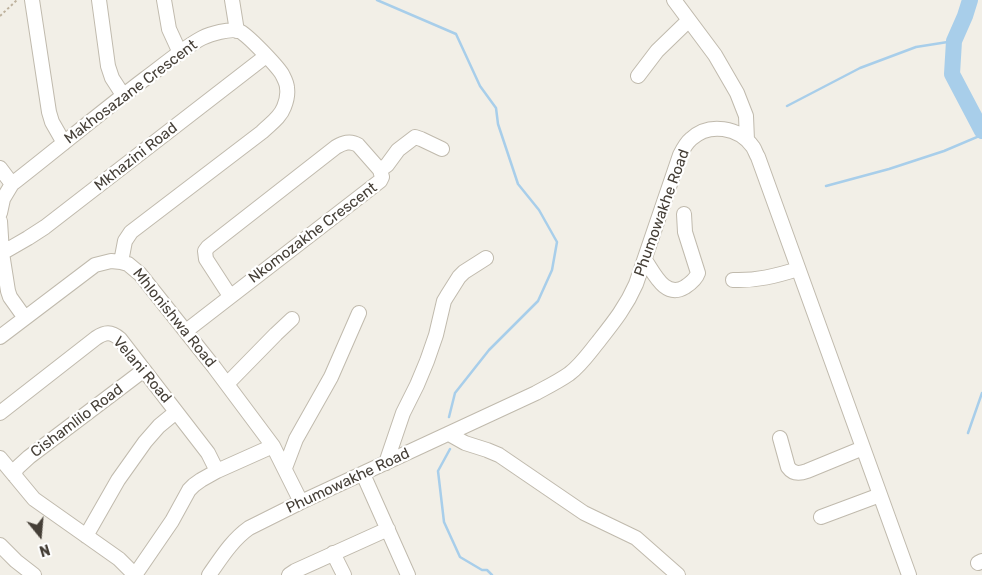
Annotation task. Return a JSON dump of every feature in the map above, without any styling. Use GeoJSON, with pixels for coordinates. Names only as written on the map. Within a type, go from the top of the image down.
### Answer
{"type":"FeatureCollection","features":[{"type":"Feature","properties":{"kind":"street"},"geometry":{"type":"LineString","coordinates":[[32,0],[49,112],[52,122],[64,143]]}},
{"type":"Feature","properties":{"kind":"street"},"geometry":{"type":"LineString","coordinates":[[99,0],[108,66],[112,78],[123,95]]}},
{"type":"Feature","properties":{"kind":"street"},"geometry":{"type":"LineString","coordinates":[[164,0],[169,30],[180,53]]}},
{"type":"Feature","properties":{"kind":"street"},"geometry":{"type":"LineString","coordinates":[[121,262],[125,241],[131,232],[262,132],[277,119],[285,106],[288,88],[281,73],[247,36],[237,31],[232,0]]}},
{"type":"Feature","properties":{"kind":"street"},"geometry":{"type":"LineString","coordinates":[[674,0],[715,55],[741,101],[746,116],[747,140],[758,157],[909,575]]}},
{"type":"Feature","properties":{"kind":"street"},"geometry":{"type":"LineString","coordinates":[[638,76],[657,51],[689,20]]}},
{"type":"Feature","properties":{"kind":"street","name":"Makhosazane Crescent"},"geometry":{"type":"LineString","coordinates":[[0,213],[3,199],[12,184],[123,95],[202,38],[216,33],[237,31]]}},
{"type":"Feature","properties":{"kind":"street","name":"Mkhazini Road"},"geometry":{"type":"LineString","coordinates":[[2,253],[45,227],[266,56]]}},
{"type":"Feature","properties":{"kind":"street","name":"Phumowakhe Road"},"geometry":{"type":"LineString","coordinates":[[210,575],[227,549],[242,533],[301,502],[536,394],[570,373],[579,365],[620,314],[629,299],[685,145],[691,138],[701,132],[716,129],[732,131],[740,134],[747,140]]}},
{"type":"Feature","properties":{"kind":"street"},"geometry":{"type":"LineString","coordinates":[[380,170],[387,165],[398,150],[416,138],[442,149]]}},
{"type":"Feature","properties":{"kind":"street","name":"Nkomozakhe Crescent"},"geometry":{"type":"LineString","coordinates":[[186,331],[377,184],[382,177],[380,170],[358,145],[353,142],[336,147],[208,247],[205,251],[206,260],[230,296]]}},
{"type":"Feature","properties":{"kind":"street"},"geometry":{"type":"LineString","coordinates":[[0,168],[12,184]]}},
{"type":"Feature","properties":{"kind":"street"},"geometry":{"type":"LineString","coordinates":[[644,260],[666,288],[677,290],[693,281],[698,273],[685,232],[684,214]]}},
{"type":"Feature","properties":{"kind":"street"},"geometry":{"type":"LineString","coordinates":[[0,221],[2,253],[8,291],[10,297],[25,318]]}},
{"type":"Feature","properties":{"kind":"street"},"geometry":{"type":"LineString","coordinates":[[386,463],[403,413],[427,361],[436,335],[444,301],[459,277],[486,258]]}},
{"type":"Feature","properties":{"kind":"street","name":"Mhlonishwa Road"},"geometry":{"type":"LineString","coordinates":[[0,337],[95,265],[111,261],[128,264],[140,274],[186,331],[273,446],[301,502]]}},
{"type":"Feature","properties":{"kind":"street"},"geometry":{"type":"LineString","coordinates":[[733,280],[763,278],[798,269]]}},
{"type":"Feature","properties":{"kind":"street"},"geometry":{"type":"LineString","coordinates":[[285,468],[296,439],[331,377],[359,313]]}},
{"type":"Feature","properties":{"kind":"street"},"geometry":{"type":"LineString","coordinates":[[227,384],[292,319]]}},
{"type":"Feature","properties":{"kind":"street","name":"Velani Road"},"geometry":{"type":"LineString","coordinates":[[0,412],[83,347],[103,334],[112,333],[120,339],[208,453],[217,471]]}},
{"type":"Feature","properties":{"kind":"street","name":"Cishamlilo Road"},"geometry":{"type":"LineString","coordinates":[[14,475],[17,468],[29,457],[144,370]]}},
{"type":"Feature","properties":{"kind":"street"},"geometry":{"type":"LineString","coordinates":[[86,536],[118,480],[145,442],[159,426],[176,412]]}},
{"type":"Feature","properties":{"kind":"street"},"geometry":{"type":"LineString","coordinates":[[449,434],[465,443],[488,450],[499,456],[584,513],[636,538],[678,575]]}},
{"type":"Feature","properties":{"kind":"street"},"geometry":{"type":"LineString","coordinates":[[780,438],[790,471],[798,473],[863,448]]}},
{"type":"Feature","properties":{"kind":"street"},"geometry":{"type":"LineString","coordinates":[[0,458],[34,499],[119,559],[135,575],[172,521],[190,490],[201,480],[217,471],[273,446]]}},
{"type":"Feature","properties":{"kind":"street"},"geometry":{"type":"LineString","coordinates":[[363,474],[408,575]]}},
{"type":"Feature","properties":{"kind":"street"},"geometry":{"type":"LineString","coordinates":[[821,517],[880,495]]}},
{"type":"Feature","properties":{"kind":"street"},"geometry":{"type":"LineString","coordinates":[[289,575],[388,529]]}},
{"type":"Feature","properties":{"kind":"street"},"geometry":{"type":"LineString","coordinates":[[0,545],[34,575]]}},
{"type":"Feature","properties":{"kind":"street"},"geometry":{"type":"LineString","coordinates":[[333,553],[344,575]]}},
{"type":"Feature","properties":{"kind":"path"},"geometry":{"type":"LineString","coordinates":[[0,16],[17,0]]}},
{"type":"Feature","properties":{"kind":"waterway"},"geometry":{"type":"LineString","coordinates":[[377,0],[456,34],[480,86],[496,108],[498,124],[518,184],[539,210],[557,242],[552,270],[538,301],[489,350],[455,393],[449,417]]}},
{"type":"Feature","properties":{"kind":"waterway"},"geometry":{"type":"LineString","coordinates":[[970,0],[954,41],[952,74],[982,131]]}},
{"type":"Feature","properties":{"kind":"waterway"},"geometry":{"type":"LineString","coordinates":[[787,106],[860,68],[916,47],[954,41]]}},
{"type":"Feature","properties":{"kind":"waterway"},"geometry":{"type":"LineString","coordinates":[[826,186],[889,169],[944,151],[982,135]]}},
{"type":"Feature","properties":{"kind":"waterway"},"geometry":{"type":"LineString","coordinates":[[968,433],[982,393]]}},
{"type":"Feature","properties":{"kind":"waterway"},"geometry":{"type":"LineString","coordinates":[[450,449],[438,471],[444,522],[460,557],[482,570],[487,570],[492,575]]}}]}
